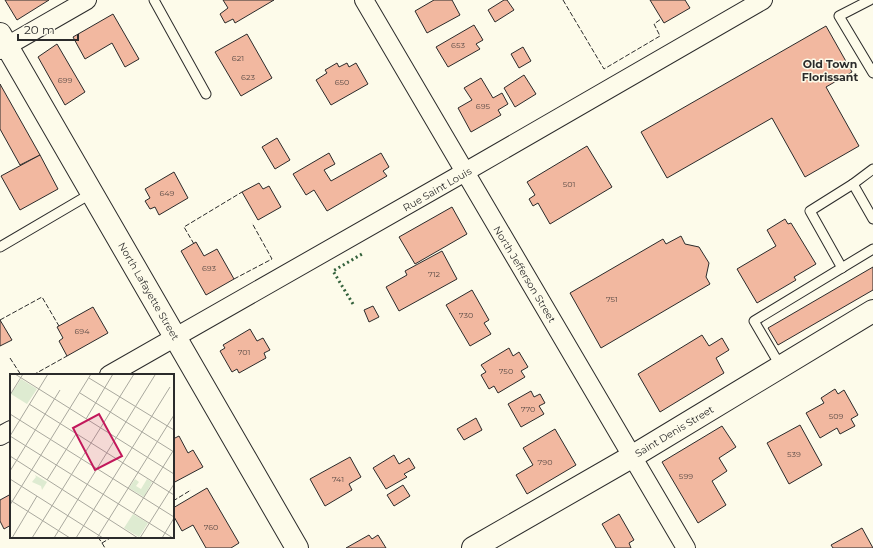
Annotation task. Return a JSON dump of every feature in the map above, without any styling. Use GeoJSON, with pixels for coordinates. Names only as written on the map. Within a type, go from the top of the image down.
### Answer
{"type":"FeatureCollection","features":[{"type":"Feature","properties":{"kind":"street"},"geometry":{"type":"LineString","coordinates":[[2,43],[87,0]]}},
{"type":"Feature","properties":{"kind":"street","name":"North Jefferson Street"},"geometry":{"type":"LineString","coordinates":[[364,0],[686,548]]}},
{"type":"Feature","properties":{"kind":"street","name":"Rue Saint Louis"},"geometry":{"type":"LineString","coordinates":[[111,374],[465,172],[756,2]]}},
{"type":"Feature","properties":{"kind":"street","name":"North Lafayette Street"},"geometry":{"type":"LineString","coordinates":[[2,43],[92,193],[297,548]]}},
{"type":"Feature","properties":{"kind":"street","name":"Saint Denis Street"},"geometry":{"type":"LineString","coordinates":[[473,548],[633,456],[873,311]]}},
{"type":"Feature","properties":{"kind":"street"},"geometry":{"type":"LineString","coordinates":[[0,436],[10,431]]}},
{"type":"Feature","properties":{"kind":"lane"},"geometry":{"type":"LineString","coordinates":[[154,0],[206,94]]}},
{"type":"Feature","properties":{"kind":"lane"},"geometry":{"type":"LineString","coordinates":[[870,0],[839,16],[873,73]]}},
{"type":"Feature","properties":{"kind":"lane"},"geometry":{"type":"LineString","coordinates":[[842,268],[810,211],[853,184],[873,169]]}},
{"type":"Feature","properties":{"kind":"lane"},"geometry":{"type":"LineString","coordinates":[[853,184],[873,219]]}},
{"type":"Feature","properties":{"kind":"lane"},"geometry":{"type":"LineString","coordinates":[[0,247],[92,193]]}},
{"type":"Feature","properties":{"kind":"lane"},"geometry":{"type":"LineString","coordinates":[[781,367],[754,321],[873,249]]}},
{"type":"Feature","properties":{"kind":"building"},"geometry":{"type":"Polygon","coordinates":[[[5,0],[49,0],[17,20],[5,0]]]}},
{"type":"Feature","properties":{"kind":"building"},"geometry":{"type":"Polygon","coordinates":[[[223,0],[274,0],[235,23],[233,19],[225,23],[220,14],[228,8],[223,0]]]}},
{"type":"Feature","properties":{"kind":"building"},"geometry":{"type":"Polygon","coordinates":[[[434,0],[452,0],[460,15],[427,33],[415,11],[434,0]]]}},
{"type":"Feature","properties":{"kind":"building"},"geometry":{"type":"Polygon","coordinates":[[[504,0],[507,0],[514,10],[495,22],[488,10],[504,0]]]}},
{"type":"Feature","properties":{"kind":"building"},"geometry":{"type":"Polygon","coordinates":[[[650,0],[685,0],[690,8],[664,23],[650,0]]]}},
{"type":"Feature","properties":{"kind":"building"},"geometry":{"type":"Polygon","coordinates":[[[113,14],[139,59],[125,67],[112,43],[85,59],[73,37],[113,14]]]}},
{"type":"Feature","properties":{"kind":"building"},"geometry":{"type":"Polygon","coordinates":[[[474,25],[483,40],[476,44],[480,49],[448,67],[436,47],[474,25]]]}},
{"type":"Feature","properties":{"kind":"building"},"geometry":{"type":"Polygon","coordinates":[[[826,26],[852,72],[826,87],[859,146],[805,177],[772,118],[667,178],[641,132],[826,26]]]}},
{"type":"Feature","properties":{"kind":"building"},"geometry":{"type":"Polygon","coordinates":[[[247,34],[272,78],[241,96],[215,52],[247,34]]]}},
{"type":"Feature","properties":{"kind":"building"},"geometry":{"type":"Polygon","coordinates":[[[57,44],[85,92],[65,105],[38,57],[57,44]]]}},
{"type":"Feature","properties":{"kind":"building"},"geometry":{"type":"Polygon","coordinates":[[[523,47],[531,61],[519,68],[511,54],[523,47]]]}},
{"type":"Feature","properties":{"kind":"building"},"geometry":{"type":"Polygon","coordinates":[[[337,63],[339,67],[347,63],[349,67],[356,63],[368,84],[331,105],[316,80],[327,73],[325,70],[337,63]]]}},
{"type":"Feature","properties":{"kind":"building"},"geometry":{"type":"Polygon","coordinates":[[[524,75],[536,94],[515,107],[504,88],[524,75]]]}},
{"type":"Feature","properties":{"kind":"building"},"geometry":{"type":"Polygon","coordinates":[[[481,78],[493,98],[502,93],[508,104],[498,110],[501,115],[471,132],[458,108],[472,100],[464,88],[481,78]]]}},
{"type":"Feature","properties":{"kind":"building"},"geometry":{"type":"Polygon","coordinates":[[[0,84],[40,155],[20,165],[0,129],[0,84]]]}},
{"type":"Feature","properties":{"kind":"building"},"geometry":{"type":"Polygon","coordinates":[[[277,138],[290,160],[275,169],[262,147],[277,138]]]}},
{"type":"Feature","properties":{"kind":"building"},"geometry":{"type":"Polygon","coordinates":[[[587,146],[612,187],[550,224],[538,203],[533,206],[529,199],[535,195],[527,182],[587,146]]]}},
{"type":"Feature","properties":{"kind":"building"},"geometry":{"type":"Polygon","coordinates":[[[329,153],[335,164],[324,170],[331,181],[381,153],[389,167],[383,171],[387,176],[327,211],[314,190],[306,195],[293,174],[329,153]]]}},
{"type":"Feature","properties":{"kind":"building"},"geometry":{"type":"Polygon","coordinates":[[[40,155],[58,189],[20,210],[1,176],[40,155]]]}},
{"type":"Feature","properties":{"kind":"building"},"geometry":{"type":"Polygon","coordinates":[[[174,172],[188,198],[159,215],[155,207],[150,209],[145,201],[150,198],[145,189],[174,172]]]}},
{"type":"Feature","properties":{"kind":"building"},"geometry":{"type":"Polygon","coordinates":[[[259,183],[263,189],[269,186],[281,207],[258,220],[242,192],[259,183]]]}},
{"type":"Feature","properties":{"kind":"building"},"geometry":{"type":"Polygon","coordinates":[[[452,207],[467,234],[415,264],[399,237],[452,207]]]}},
{"type":"Feature","properties":{"kind":"building"},"geometry":{"type":"Polygon","coordinates":[[[785,219],[788,224],[791,223],[816,264],[794,277],[796,280],[757,303],[737,269],[776,246],[767,230],[785,219]]]}},
{"type":"Feature","properties":{"kind":"building"},"geometry":{"type":"Polygon","coordinates":[[[681,236],[685,244],[699,247],[709,263],[706,277],[710,284],[601,348],[570,293],[663,239],[666,244],[681,236]]]}},
{"type":"Feature","properties":{"kind":"building"},"geometry":{"type":"Polygon","coordinates":[[[196,242],[204,256],[217,249],[234,279],[206,295],[181,251],[196,242]]]}},
{"type":"Feature","properties":{"kind":"building"},"geometry":{"type":"Polygon","coordinates":[[[442,251],[457,279],[399,311],[386,287],[407,275],[405,271],[442,251]]]}},
{"type":"Feature","properties":{"kind":"building"},"geometry":{"type":"Polygon","coordinates":[[[873,267],[873,290],[778,345],[768,328],[873,267]]]}},
{"type":"Feature","properties":{"kind":"building"},"geometry":{"type":"Polygon","coordinates":[[[472,290],[489,320],[484,323],[491,334],[470,346],[446,305],[472,290]]]}},
{"type":"Feature","properties":{"kind":"building"},"geometry":{"type":"Polygon","coordinates":[[[373,306],[379,317],[369,322],[364,310],[373,306]]]}},
{"type":"Feature","properties":{"kind":"building"},"geometry":{"type":"Polygon","coordinates":[[[93,307],[108,333],[67,356],[59,341],[63,338],[57,327],[93,307]]]}},
{"type":"Feature","properties":{"kind":"building"},"geometry":{"type":"Polygon","coordinates":[[[0,320],[12,340],[0,346],[0,320]]]}},
{"type":"Feature","properties":{"kind":"building"},"geometry":{"type":"Polygon","coordinates":[[[250,329],[257,341],[263,338],[270,350],[264,353],[266,358],[239,373],[237,369],[232,372],[220,351],[225,348],[223,345],[250,329]]]}},
{"type":"Feature","properties":{"kind":"building"},"geometry":{"type":"Polygon","coordinates":[[[702,335],[709,346],[722,338],[729,350],[716,358],[724,373],[660,412],[638,374],[702,335]]]}},
{"type":"Feature","properties":{"kind":"building"},"geometry":{"type":"Polygon","coordinates":[[[509,348],[513,356],[519,352],[528,367],[521,371],[525,377],[498,393],[494,386],[489,389],[481,375],[486,372],[481,365],[509,348]]]}},
{"type":"Feature","properties":{"kind":"building"},"geometry":{"type":"Polygon","coordinates":[[[835,389],[838,394],[844,390],[858,415],[851,419],[855,426],[840,434],[837,428],[820,438],[806,413],[824,403],[821,398],[835,389]]]}},
{"type":"Feature","properties":{"kind":"building"},"geometry":{"type":"Polygon","coordinates":[[[531,391],[534,397],[540,394],[545,403],[539,406],[544,414],[521,427],[508,404],[531,391]]]}},
{"type":"Feature","properties":{"kind":"building"},"geometry":{"type":"Polygon","coordinates":[[[476,418],[482,430],[464,440],[457,429],[476,418]]]}},
{"type":"Feature","properties":{"kind":"building"},"geometry":{"type":"Polygon","coordinates":[[[800,425],[822,465],[789,484],[767,443],[800,425]]]}},
{"type":"Feature","properties":{"kind":"building"},"geometry":{"type":"Polygon","coordinates":[[[722,426],[736,447],[719,458],[727,471],[712,481],[726,505],[698,523],[662,462],[722,426]]]}},
{"type":"Feature","properties":{"kind":"building"},"geometry":{"type":"Polygon","coordinates":[[[555,429],[576,465],[527,494],[516,475],[533,465],[523,448],[555,429]]]}},
{"type":"Feature","properties":{"kind":"building"},"geometry":{"type":"Polygon","coordinates":[[[179,436],[188,453],[193,450],[203,467],[174,482],[174,438],[179,436]]]}},
{"type":"Feature","properties":{"kind":"building"},"geometry":{"type":"Polygon","coordinates":[[[394,455],[399,464],[409,458],[415,468],[404,474],[407,477],[386,489],[373,468],[394,455]]]}},
{"type":"Feature","properties":{"kind":"building"},"geometry":{"type":"Polygon","coordinates":[[[350,457],[361,477],[349,484],[352,490],[325,506],[310,479],[350,457]]]}},
{"type":"Feature","properties":{"kind":"building"},"geometry":{"type":"Polygon","coordinates":[[[403,485],[410,496],[394,506],[387,495],[403,485]]]}},
{"type":"Feature","properties":{"kind":"building"},"geometry":{"type":"Polygon","coordinates":[[[207,488],[239,543],[231,548],[206,548],[193,525],[182,531],[174,517],[174,507],[207,488]]]}},
{"type":"Feature","properties":{"kind":"building"},"geometry":{"type":"Polygon","coordinates":[[[10,495],[10,526],[4,529],[0,521],[0,500],[10,495]]]}},
{"type":"Feature","properties":{"kind":"building"},"geometry":{"type":"Polygon","coordinates":[[[619,514],[634,540],[629,543],[631,548],[616,548],[602,524],[619,514]]]}},
{"type":"Feature","properties":{"kind":"building"},"geometry":{"type":"Polygon","coordinates":[[[862,528],[873,548],[833,548],[831,545],[862,528]]]}},
{"type":"Feature","properties":{"kind":"building"},"geometry":{"type":"Polygon","coordinates":[[[369,535],[372,539],[378,535],[386,548],[346,548],[369,535]]]}},
{"type":"Feature","properties":{"kind":"hedge"},"geometry":{"type":"LineString","coordinates":[[353,304],[333,271],[362,254]]}},
{"type":"Feature","properties":{"kind":"fence"},"geometry":{"type":"LineString","coordinates":[[563,0],[604,69],[660,36],[654,24],[661,19]]}},
{"type":"Feature","properties":{"kind":"fence"},"geometry":{"type":"LineString","coordinates":[[194,244],[184,227],[242,192]]}},
{"type":"Feature","properties":{"kind":"fence"},"geometry":{"type":"LineString","coordinates":[[234,279],[272,259],[252,223]]}},
{"type":"Feature","properties":{"kind":"fence"},"geometry":{"type":"LineString","coordinates":[[0,320],[42,297],[59,326]]}},
{"type":"Feature","properties":{"kind":"fence"},"geometry":{"type":"LineString","coordinates":[[35,374],[67,356]]}},
{"type":"Feature","properties":{"kind":"fence"},"geometry":{"type":"LineString","coordinates":[[10,358],[20,374]]}},
{"type":"Feature","properties":{"kind":"fence"},"geometry":{"type":"LineString","coordinates":[[174,500],[191,490]]}},
{"type":"Feature","properties":{"kind":"fence"},"geometry":{"type":"LineString","coordinates":[[99,538],[102,543],[110,538]]}},
{"type":"Feature","properties":{"kind":"fence"},"geometry":{"type":"LineString","coordinates":[[102,543],[105,548]]}},
{"type":"Feature","properties":{"kind":"district","name":"Old Town Florissant"},"geometry":{"type":"Point","coordinates":[830,70]}}]}
